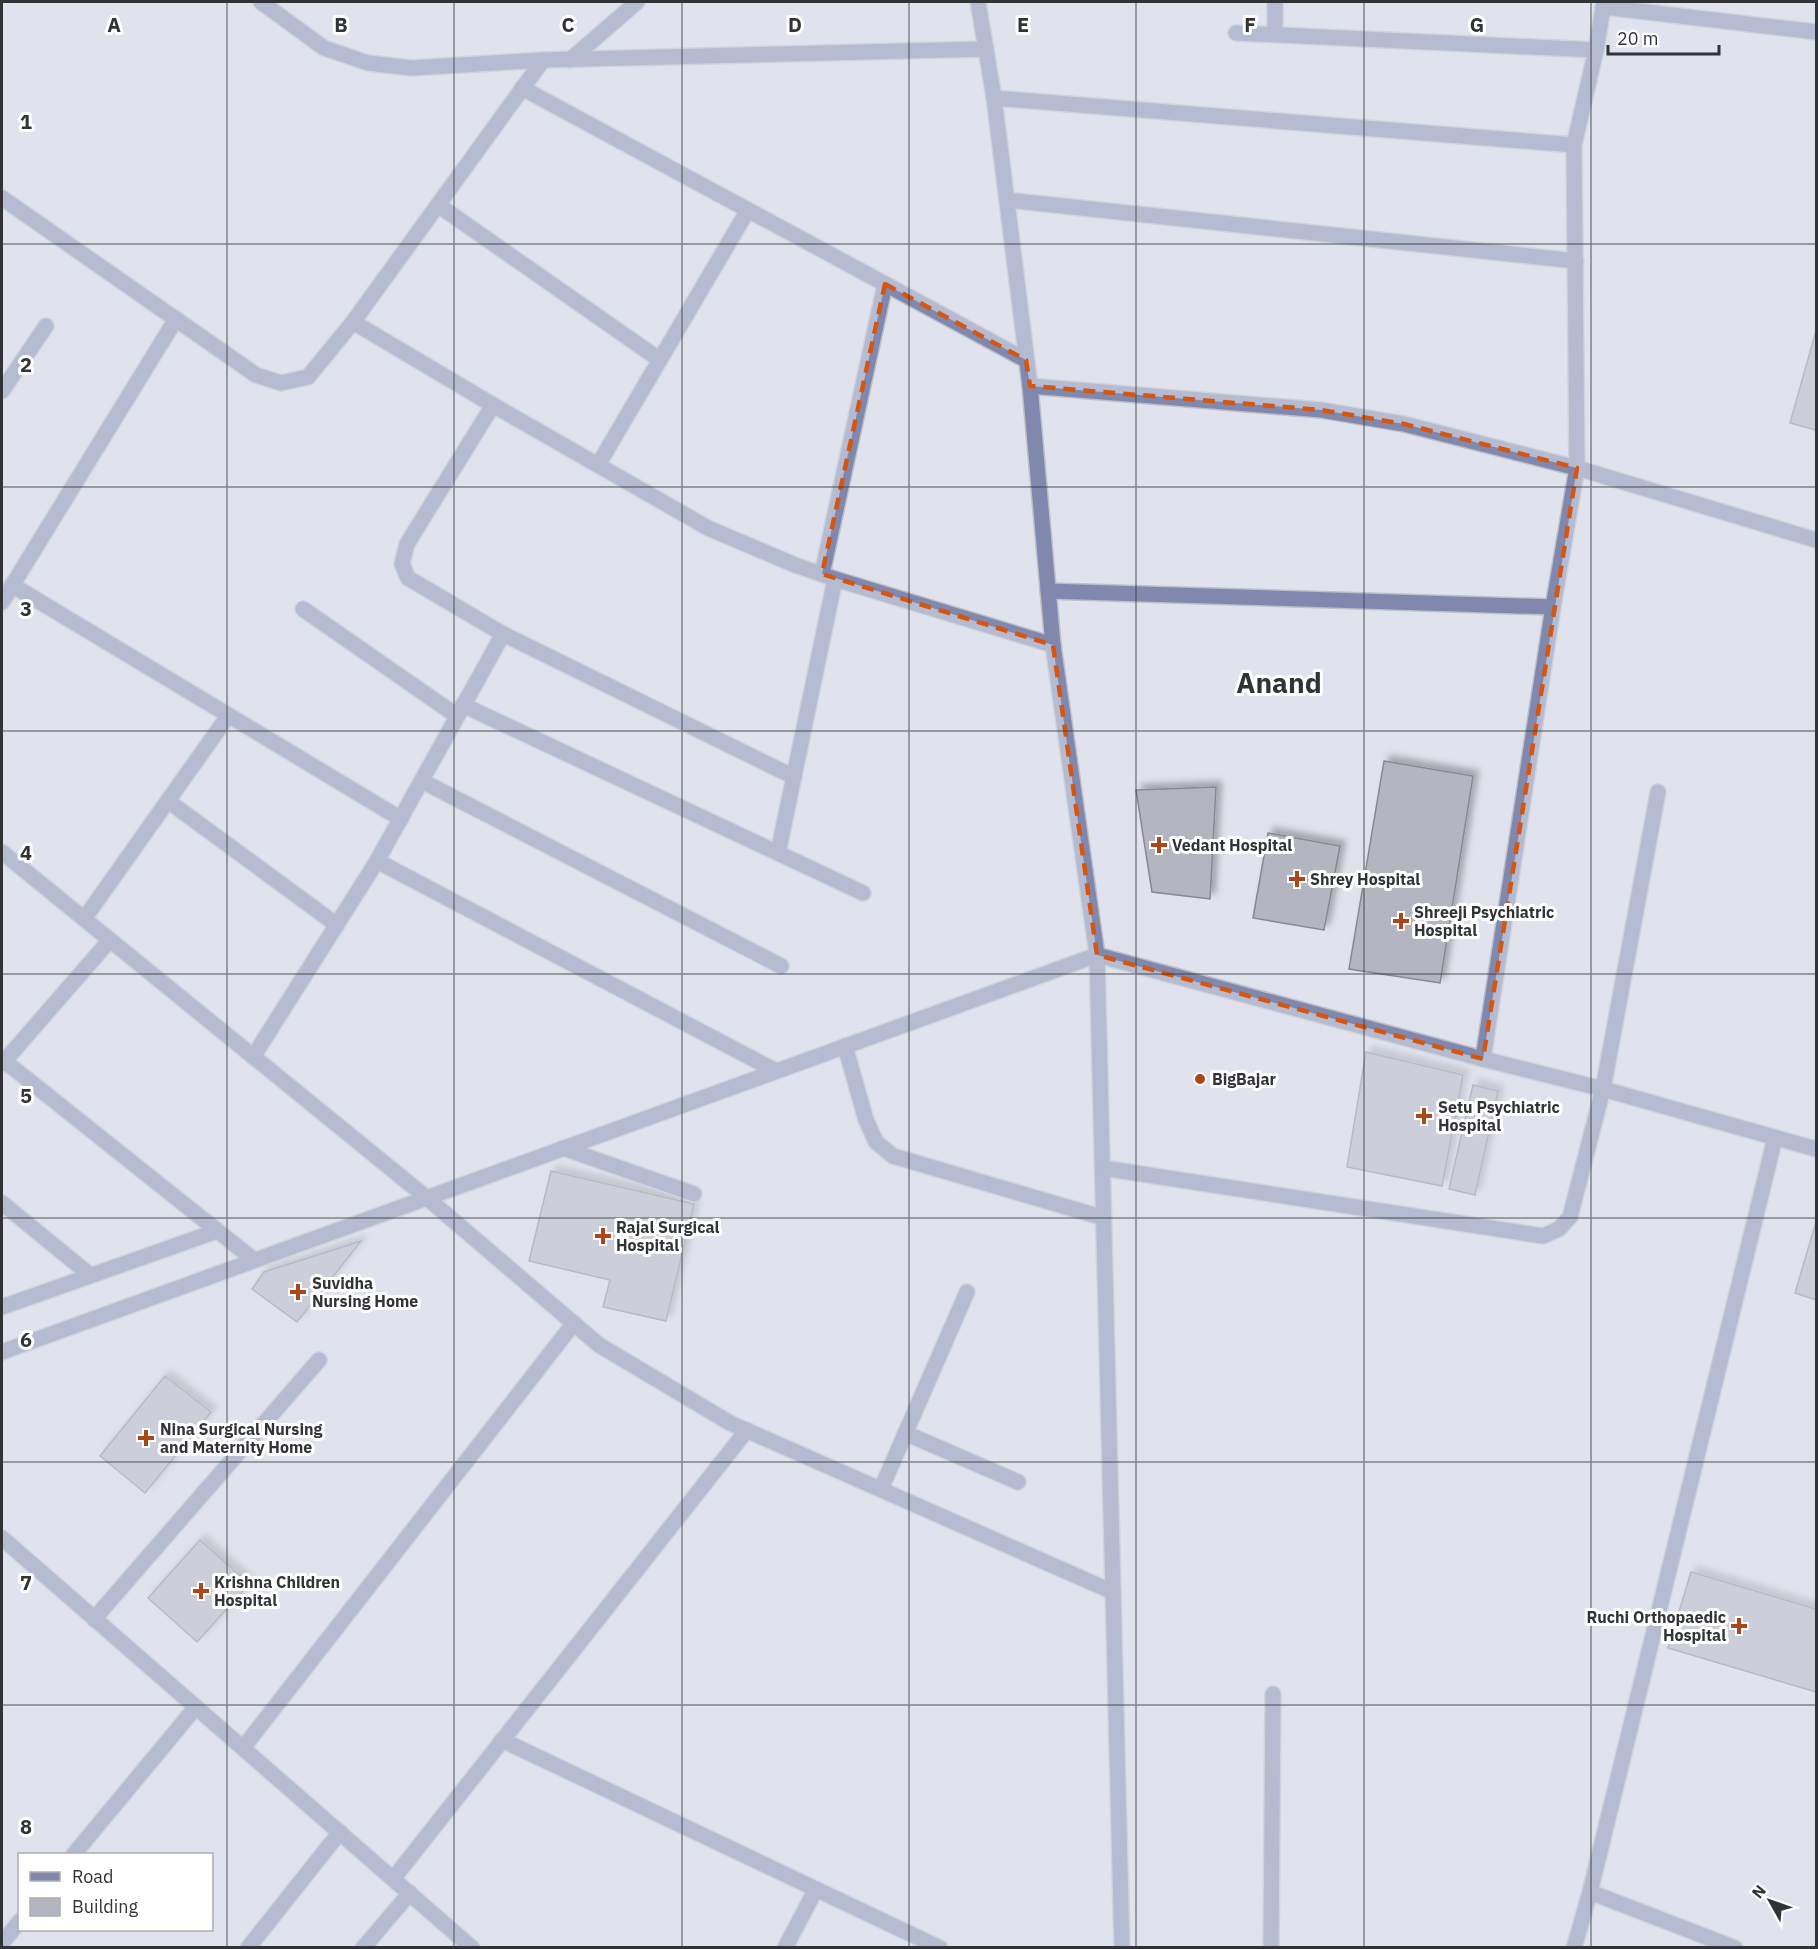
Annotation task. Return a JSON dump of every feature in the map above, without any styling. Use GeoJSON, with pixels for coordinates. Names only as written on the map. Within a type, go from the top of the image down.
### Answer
{"type":"FeatureCollection","features":[{"type":"Feature","properties":{"kind":"street"},"geometry":{"type":"LineString","coordinates":[[261,2],[324,48],[368,63],[412,68],[543,60],[986,50]]}},
{"type":"Feature","properties":{"kind":"street"},"geometry":{"type":"LineString","coordinates":[[570,60],[637,2]]}},
{"type":"Feature","properties":{"kind":"street"},"geometry":{"type":"LineString","coordinates":[[978,2],[994,98],[1030,386],[1053,645],[1097,955],[1122,1947]]}},
{"type":"Feature","properties":{"kind":"street"},"geometry":{"type":"LineString","coordinates":[[1275,2],[1275,34]]}},
{"type":"Feature","properties":{"kind":"street"},"geometry":{"type":"LineString","coordinates":[[1483,1059],[1553,607],[1577,468],[1574,145],[1604,4],[1816,32]]}},
{"type":"Feature","properties":{"kind":"street"},"geometry":{"type":"LineString","coordinates":[[1236,33],[1596,50]]}},
{"type":"Feature","properties":{"kind":"street"},"geometry":{"type":"LineString","coordinates":[[2,198],[256,375],[281,383],[308,377],[353,322],[543,60]]}},
{"type":"Feature","properties":{"kind":"street"},"geometry":{"type":"LineString","coordinates":[[522,88],[1026,360]]}},
{"type":"Feature","properties":{"kind":"street"},"geometry":{"type":"LineString","coordinates":[[994,98],[1574,145]]}},
{"type":"Feature","properties":{"kind":"street"},"geometry":{"type":"LineString","coordinates":[[1006,200],[1576,261]]}},
{"type":"Feature","properties":{"kind":"street"},"geometry":{"type":"LineString","coordinates":[[438,206],[660,360]]}},
{"type":"Feature","properties":{"kind":"street"},"geometry":{"type":"LineString","coordinates":[[598,465],[748,210]]}},
{"type":"Feature","properties":{"kind":"street"},"geometry":{"type":"LineString","coordinates":[[778,853],[794,777],[828,577],[885,284]]}},
{"type":"Feature","properties":{"kind":"street"},"geometry":{"type":"LineString","coordinates":[[2,603],[176,319]]}},
{"type":"Feature","properties":{"kind":"street"},"geometry":{"type":"LineString","coordinates":[[353,322],[708,528],[828,577],[1053,645]]}},
{"type":"Feature","properties":{"kind":"street"},"geometry":{"type":"LineString","coordinates":[[2,391],[46,326]]}},
{"type":"Feature","properties":{"kind":"street"},"geometry":{"type":"LineString","coordinates":[[1030,386],[1321,411],[1404,424],[1577,468],[1816,540]]}},
{"type":"Feature","properties":{"kind":"street"},"geometry":{"type":"LineString","coordinates":[[493,405],[407,544],[402,564],[408,578],[424,590],[502,634],[794,777]]}},
{"type":"Feature","properties":{"kind":"street"},"geometry":{"type":"LineString","coordinates":[[12,585],[401,819]]}},
{"type":"Feature","properties":{"kind":"street"},"geometry":{"type":"LineString","coordinates":[[1048,591],[1553,607]]}},
{"type":"Feature","properties":{"kind":"street"},"geometry":{"type":"LineString","coordinates":[[303,609],[460,711],[863,893]]}},
{"type":"Feature","properties":{"kind":"street"},"geometry":{"type":"LineString","coordinates":[[253,1057],[377,861],[502,634]]}},
{"type":"Feature","properties":{"kind":"street"},"geometry":{"type":"LineString","coordinates":[[84,920],[228,716]]}},
{"type":"Feature","properties":{"kind":"street"},"geometry":{"type":"LineString","coordinates":[[422,781],[781,966]]}},
{"type":"Feature","properties":{"kind":"street"},"geometry":{"type":"LineString","coordinates":[[1103,1168],[1543,1236],[1559,1229],[1570,1217],[1603,1089],[1658,792]]}},
{"type":"Feature","properties":{"kind":"street"},"geometry":{"type":"LineString","coordinates":[[168,801],[337,925]]}},
{"type":"Feature","properties":{"kind":"street"},"geometry":{"type":"LineString","coordinates":[[2,852],[427,1198],[599,1345],[730,1423],[1113,1592]]}},
{"type":"Feature","properties":{"kind":"street"},"geometry":{"type":"LineString","coordinates":[[377,861],[776,1071]]}},
{"type":"Feature","properties":{"kind":"street"},"geometry":{"type":"LineString","coordinates":[[110,940],[2,1061],[254,1260]]}},
{"type":"Feature","properties":{"kind":"street"},"geometry":{"type":"LineString","coordinates":[[2,1352],[1097,955],[1603,1089],[1816,1149]]}},
{"type":"Feature","properties":{"kind":"street"},"geometry":{"type":"LineString","coordinates":[[845,1046],[866,1120],[876,1142],[893,1156],[1104,1218]]}},
{"type":"Feature","properties":{"kind":"street"},"geometry":{"type":"LineString","coordinates":[[1574,1947],[1590,1892],[1775,1138]]}},
{"type":"Feature","properties":{"kind":"street"},"geometry":{"type":"LineString","coordinates":[[563,1148],[694,1194]]}},
{"type":"Feature","properties":{"kind":"street"},"geometry":{"type":"LineString","coordinates":[[2,1203],[90,1275]]}},
{"type":"Feature","properties":{"kind":"street"},"geometry":{"type":"LineString","coordinates":[[2,1307],[217,1231]]}},
{"type":"Feature","properties":{"kind":"street"},"geometry":{"type":"LineString","coordinates":[[880,1489],[967,1292]]}},
{"type":"Feature","properties":{"kind":"street"},"geometry":{"type":"LineString","coordinates":[[243,1748],[574,1323]]}},
{"type":"Feature","properties":{"kind":"street"},"geometry":{"type":"LineString","coordinates":[[94,1618],[319,1360]]}},
{"type":"Feature","properties":{"kind":"street"},"geometry":{"type":"LineString","coordinates":[[393,1879],[747,1430]]}},
{"type":"Feature","properties":{"kind":"street"},"geometry":{"type":"LineString","coordinates":[[905,1433],[1018,1482]]}},
{"type":"Feature","properties":{"kind":"street"},"geometry":{"type":"LineString","coordinates":[[2,1538],[472,1947]]}},
{"type":"Feature","properties":{"kind":"street"},"geometry":{"type":"LineString","coordinates":[[1271,1947],[1273,1694]]}},
{"type":"Feature","properties":{"kind":"street"},"geometry":{"type":"LineString","coordinates":[[75,1853],[196,1707]]}},
{"type":"Feature","properties":{"kind":"street"},"geometry":{"type":"LineString","coordinates":[[502,1740],[940,1947]]}},
{"type":"Feature","properties":{"kind":"street"},"geometry":{"type":"LineString","coordinates":[[248,1947],[340,1832]]}},
{"type":"Feature","properties":{"kind":"street"},"geometry":{"type":"LineString","coordinates":[[785,1947],[816,1889]]}},
{"type":"Feature","properties":{"kind":"street"},"geometry":{"type":"LineString","coordinates":[[1590,1892],[1735,1947]]}},
{"type":"Feature","properties":{"kind":"street"},"geometry":{"type":"LineString","coordinates":[[363,1947],[410,1893]]}},
{"type":"Feature","properties":{"kind":"street"},"geometry":{"type":"LineString","coordinates":[[2,1943],[18,1923]]}},
{"type":"Feature","properties":{"kind":"highlighted area"},"geometry":{"type":"Polygon","coordinates":[[[885,284],[1026,360],[1030,386],[1321,410],[1404,424],[1577,468],[1483,1059],[1097,955],[1053,645],[822,574],[885,284]]]}},
{"type":"Feature","properties":{"kind":"building"},"geometry":{"type":"Polygon","coordinates":[[[1816,331],[1816,430],[1790,423],[1816,331]]]}},
{"type":"Feature","properties":{"kind":"building"},"geometry":{"type":"Polygon","coordinates":[[[1384,761],[1473,776],[1440,983],[1349,969],[1384,761]]]}},
{"type":"Feature","properties":{"kind":"building"},"geometry":{"type":"Polygon","coordinates":[[[1216,787],[1210,899],[1152,892],[1136,790],[1216,787]]]}},
{"type":"Feature","properties":{"kind":"building"},"geometry":{"type":"Polygon","coordinates":[[[1268,833],[1340,846],[1324,930],[1253,918],[1268,833]]]}},
{"type":"Feature","properties":{"kind":"building"},"geometry":{"type":"Polygon","coordinates":[[[1366,1052],[1463,1075],[1442,1186],[1347,1167],[1366,1052]]]}},
{"type":"Feature","properties":{"kind":"building"},"geometry":{"type":"Polygon","coordinates":[[[1473,1085],[1498,1091],[1475,1195],[1449,1189],[1473,1085]]]}},
{"type":"Feature","properties":{"kind":"building"},"geometry":{"type":"Polygon","coordinates":[[[551,1171],[694,1204],[666,1321],[603,1307],[610,1280],[529,1261],[551,1171]]]}},
{"type":"Feature","properties":{"kind":"building"},"geometry":{"type":"Polygon","coordinates":[[[1816,1222],[1816,1300],[1795,1293],[1816,1222]]]}},
{"type":"Feature","properties":{"kind":"building"},"geometry":{"type":"Polygon","coordinates":[[[361,1241],[297,1322],[252,1289],[264,1272],[361,1241]]]}},
{"type":"Feature","properties":{"kind":"building"},"geometry":{"type":"Polygon","coordinates":[[[165,1376],[211,1412],[145,1493],[100,1456],[165,1376]]]}},
{"type":"Feature","properties":{"kind":"building"},"geometry":{"type":"Polygon","coordinates":[[[200,1540],[249,1584],[197,1642],[148,1598],[200,1540]]]}},
{"type":"Feature","properties":{"kind":"building"},"geometry":{"type":"Polygon","coordinates":[[[1691,1572],[1816,1609],[1816,1692],[1668,1648],[1691,1572]]]}},
{"type":"Feature","properties":{"kind":"place","name":"Vedant Hospital"},"geometry":{"type":"Point","coordinates":[1159,845]}},
{"type":"Feature","properties":{"kind":"place","name":"Shrey Hospital"},"geometry":{"type":"Point","coordinates":[1297,879]}},
{"type":"Feature","properties":{"kind":"place","name":"Shreeji Psychiatric Hospital"},"geometry":{"type":"Point","coordinates":[1401,921]}},
{"type":"Feature","properties":{"kind":"place","name":"BigBajar"},"geometry":{"type":"Point","coordinates":[1200,1079]}},
{"type":"Feature","properties":{"kind":"place","name":"Setu Psychiatric Hospital"},"geometry":{"type":"Point","coordinates":[1424,1116]}},
{"type":"Feature","properties":{"kind":"place","name":"Rajal Surgical Hospital"},"geometry":{"type":"Point","coordinates":[603,1236]}},
{"type":"Feature","properties":{"kind":"place","name":"Suvidha Nursing Home"},"geometry":{"type":"Point","coordinates":[298,1292]}},
{"type":"Feature","properties":{"kind":"place","name":"Nina Surgical Nursing and Maternity Home"},"geometry":{"type":"Point","coordinates":[146,1438]}},
{"type":"Feature","properties":{"kind":"place","name":"Krishna Children Hospital"},"geometry":{"type":"Point","coordinates":[201,1591]}},
{"type":"Feature","properties":{"kind":"place","name":"Ruchi Orthopaedic Hospital"},"geometry":{"type":"Point","coordinates":[1739,1626]}},
{"type":"Feature","properties":{"kind":"district","name":"Anand"},"geometry":{"type":"Point","coordinates":[1279,683]}}]}
